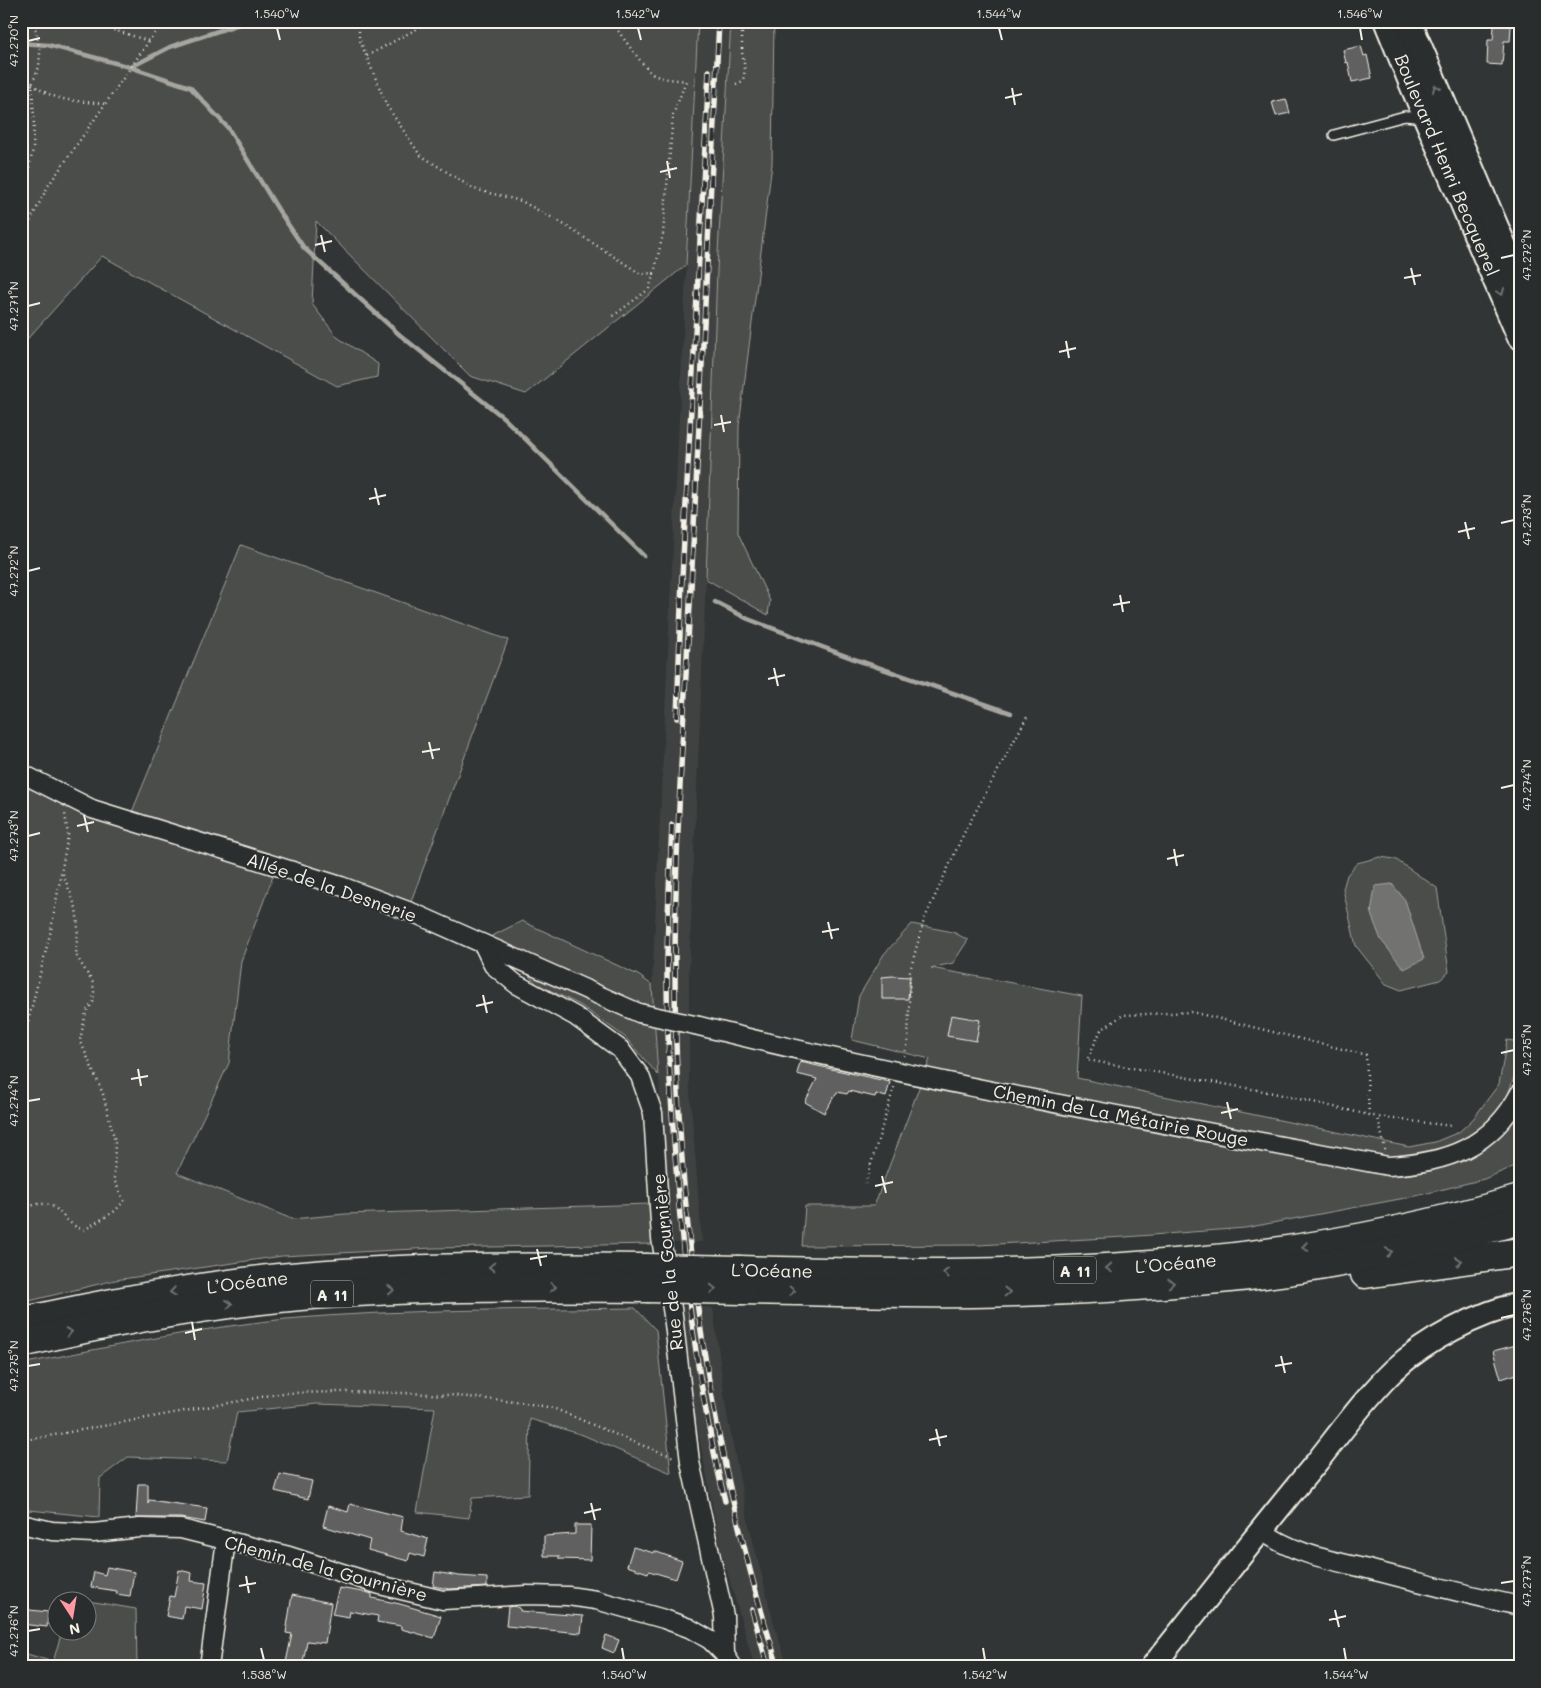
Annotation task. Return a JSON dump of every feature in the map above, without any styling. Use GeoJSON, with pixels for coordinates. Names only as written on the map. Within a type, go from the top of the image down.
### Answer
{"type":"FeatureCollection","features":[{"type":"Feature","properties":{"kind":"highway"},"geometry":{"type":"LineString","coordinates":[[1353,1239],[1384,1219],[1446,1203],[1520,1180]]}},
{"type":"Feature","properties":{"kind":"highway","name":"L’Océane"},"geometry":{"type":"LineString","coordinates":[[21,1322],[132,1299],[279,1278],[398,1270],[491,1267],[646,1278],[742,1280],[1071,1270],[1197,1261],[1353,1239],[1445,1219],[1520,1199]]}},
{"type":"Feature","properties":{"kind":"highway","name":"L’Océane"},"geometry":{"type":"LineString","coordinates":[[742,1280],[905,1293],[1088,1289],[1220,1279],[1278,1272],[1372,1256],[1520,1220]]}},
{"type":"Feature","properties":{"kind":"highway"},"geometry":{"type":"LineString","coordinates":[[1220,1279],[1255,1287],[1441,1264],[1520,1252]]}},
{"type":"Feature","properties":{"kind":"highway","name":"L’Océane"},"geometry":{"type":"LineString","coordinates":[[21,1343],[74,1330],[174,1312],[280,1298],[388,1290],[646,1278]]}},
{"type":"Feature","properties":{"kind":"main road","name":"Boulevard Henri Becquerel"},"geometry":{"type":"LineString","coordinates":[[1387,21],[1520,336]]}},
{"type":"Feature","properties":{"kind":"main road","name":"Boulevard Henri Becquerel"},"geometry":{"type":"LineString","coordinates":[[1408,21],[1520,285]]}},
{"type":"Feature","properties":{"kind":"street","name":"Allée de la Desnerie"},"geometry":{"type":"LineString","coordinates":[[21,773],[92,808],[341,886],[416,914],[639,1013],[699,1026]]}},
{"type":"Feature","properties":{"kind":"street","name":"Rue de la Gournière"},"geometry":{"type":"LineString","coordinates":[[483,944],[493,965],[516,984],[575,1016],[620,1049],[640,1076],[653,1113],[661,1238],[690,1462],[724,1616],[729,1661]]}},
{"type":"Feature","properties":{"kind":"street","name":"Chemin de La Métairie Rouge"},"geometry":{"type":"LineString","coordinates":[[699,1026],[795,1050],[898,1072],[1388,1166],[1428,1162],[1459,1153],[1491,1132],[1503,1120],[1520,1094]]}},
{"type":"Feature","properties":{"kind":"street"},"geometry":{"type":"LineString","coordinates":[[1152,1667],[1261,1530],[1394,1370],[1420,1350],[1457,1328],[1494,1311],[1520,1304]]}},
{"type":"Feature","properties":{"kind":"street","name":"Chemin de la Gournière"},"geometry":{"type":"LineString","coordinates":[[21,1524],[52,1531],[93,1533],[140,1528],[181,1529],[289,1556],[380,1585],[443,1600],[528,1595],[568,1596],[596,1600],[689,1628],[710,1640],[729,1661]]}},
{"type":"Feature","properties":{"kind":"street"},"geometry":{"type":"LineString","coordinates":[[1261,1530],[1275,1541],[1311,1555],[1476,1597],[1520,1606]]}},
{"type":"Feature","properties":{"kind":"street"},"geometry":{"type":"LineString","coordinates":[[209,1667],[226,1540]]}},
{"type":"Feature","properties":{"kind":"lane"},"geometry":{"type":"LineString","coordinates":[[1334,135],[1405,116],[1427,118],[1442,125],[1475,198],[1489,213]]}},
{"type":"Feature","properties":{"kind":"path"},"geometry":{"type":"LineString","coordinates":[[22,239],[24,188],[33,149],[32,84],[39,67],[40,53],[39,39],[30,21]]}},
{"type":"Feature","properties":{"kind":"path"},"geometry":{"type":"LineString","coordinates":[[85,21],[149,41]]}},
{"type":"Feature","properties":{"kind":"path"},"geometry":{"type":"LineString","coordinates":[[148,21],[157,30]]}},
{"type":"Feature","properties":{"kind":"path"},"geometry":{"type":"LineString","coordinates":[[22,239],[48,186],[163,21]]}},
{"type":"Feature","properties":{"kind":"path"},"geometry":{"type":"LineString","coordinates":[[157,30],[218,21]]}},
{"type":"Feature","properties":{"kind":"path"},"geometry":{"type":"LineString","coordinates":[[359,21],[359,38],[387,106],[420,155],[474,189],[521,200],[560,222],[640,274],[654,274]]}},
{"type":"Feature","properties":{"kind":"path"},"geometry":{"type":"LineString","coordinates":[[367,56],[431,21]]}},
{"type":"Feature","properties":{"kind":"path"},"geometry":{"type":"LineString","coordinates":[[736,84],[743,81],[745,69],[742,52],[742,21]]}},
{"type":"Feature","properties":{"kind":"path"},"geometry":{"type":"LineString","coordinates":[[612,22],[649,73],[662,79],[686,81],[673,115],[663,234],[654,274],[649,288],[613,316]]}},
{"type":"Feature","properties":{"kind":"path"},"geometry":{"type":"LineString","coordinates":[[32,84],[46,94],[68,101],[105,104]]}},
{"type":"Feature","properties":{"kind":"path"},"geometry":{"type":"LineString","coordinates":[[21,88],[32,84]]}},
{"type":"Feature","properties":{"kind":"path"},"geometry":{"type":"LineString","coordinates":[[865,1184],[908,1044],[910,970],[924,920],[964,833],[1027,716]]}},
{"type":"Feature","properties":{"kind":"path"},"geometry":{"type":"LineString","coordinates":[[21,1050],[51,930],[62,871],[68,835],[65,812]]}},
{"type":"Feature","properties":{"kind":"path"},"geometry":{"type":"LineString","coordinates":[[21,1237],[26,1233],[23,1224],[26,1208],[36,1204],[47,1203],[61,1212],[77,1228],[84,1230],[115,1212],[124,1201],[114,1180],[115,1141],[103,1094],[80,1040],[86,1012],[93,1002],[94,992],[93,983],[76,955],[78,925],[76,908],[62,871]]}},
{"type":"Feature","properties":{"kind":"path"},"geometry":{"type":"LineString","coordinates":[[1369,1115],[1366,1055],[1192,1012],[1123,1015],[1101,1030],[1087,1060],[1269,1092],[1369,1115],[1378,1117],[1452,1126]]}},
{"type":"Feature","properties":{"kind":"path"},"geometry":{"type":"LineString","coordinates":[[1378,1117],[1388,1166]]}},
{"type":"Feature","properties":{"kind":"path"},"geometry":{"type":"LineString","coordinates":[[21,1441],[283,1393],[404,1393],[449,1395],[553,1408],[636,1443],[690,1462]]}},
{"type":"Feature","properties":{"kind":"shaded area"},"geometry":{"type":"Polygon","coordinates":[[[21,21],[698,21],[686,265],[526,394],[470,376],[316,221],[312,304],[337,337],[378,364],[377,377],[337,386],[102,256],[21,346],[21,21]]]}},
{"type":"Feature","properties":{"kind":"shaded area"},"geometry":{"type":"Polygon","coordinates":[[[698,21],[731,21],[717,271],[689,971],[689,1077],[702,1242],[671,1243],[652,985],[698,21]]]}},
{"type":"Feature","properties":{"kind":"shaded area"},"geometry":{"type":"Polygon","coordinates":[[[731,21],[774,21],[772,164],[739,426],[738,533],[770,601],[768,615],[706,579],[717,271],[731,21]]]}},
{"type":"Feature","properties":{"kind":"shaded area"},"geometry":{"type":"Polygon","coordinates":[[[241,545],[508,640],[410,904],[280,858],[241,961],[229,1063],[177,1173],[292,1219],[345,1214],[649,1204],[655,1244],[433,1248],[282,1256],[115,1280],[21,1303],[21,767],[60,788],[132,812],[241,545]]]}},
{"type":"Feature","properties":{"kind":"shaded area"},"geometry":{"type":"Polygon","coordinates":[[[1380,857],[1395,859],[1437,888],[1449,972],[1440,980],[1401,990],[1386,984],[1356,946],[1343,889],[1347,875],[1357,863],[1380,857]]]}},
{"type":"Feature","properties":{"kind":"shaded area"},"geometry":{"type":"Polygon","coordinates":[[[1392,884],[1405,900],[1424,959],[1404,969],[1381,940],[1371,914],[1375,886],[1392,884]]]}},
{"type":"Feature","properties":{"kind":"shaded area"},"geometry":{"type":"Polygon","coordinates":[[[522,921],[638,975],[652,985],[658,1075],[625,1037],[580,1005],[537,984],[490,937],[522,921]]]}},
{"type":"Feature","properties":{"kind":"shaded area"},"geometry":{"type":"Polygon","coordinates":[[[912,924],[953,932],[968,940],[953,963],[931,968],[1082,996],[1077,1078],[1409,1147],[1435,1142],[1459,1132],[1473,1119],[1499,1084],[1507,1040],[1520,1042],[1520,1060],[1506,1100],[1520,1118],[1520,1164],[1484,1179],[1416,1196],[1245,1228],[978,1245],[802,1246],[805,1206],[874,1206],[930,1059],[852,1040],[859,996],[884,954],[912,924]]]}},
{"type":"Feature","properties":{"kind":"shaded area"},"geometry":{"type":"Polygon","coordinates":[[[678,1306],[713,1308],[727,1415],[749,1525],[774,1624],[788,1667],[755,1667],[752,1658],[721,1550],[691,1394],[678,1306]]]}},
{"type":"Feature","properties":{"kind":"shaded area"},"geometry":{"type":"Polygon","coordinates":[[[635,1308],[656,1330],[671,1473],[583,1435],[530,1419],[528,1495],[472,1498],[469,1518],[417,1512],[435,1408],[317,1404],[237,1412],[227,1461],[128,1457],[100,1478],[99,1517],[29,1510],[21,1541],[21,1364],[186,1333],[286,1319],[417,1312],[635,1308]]]}},
{"type":"Feature","properties":{"kind":"shaded area"},"geometry":{"type":"Polygon","coordinates":[[[98,1603],[136,1609],[137,1667],[21,1667],[21,1652],[53,1662],[59,1640],[98,1640],[98,1603]]]}},
{"type":"Feature","properties":{"kind":"building"},"geometry":{"type":"Polygon","coordinates":[[[1494,26],[1511,26],[1510,41],[1504,41],[1502,65],[1487,64],[1488,40],[1493,40],[1494,26]]]}},
{"type":"Feature","properties":{"kind":"building"},"geometry":{"type":"Polygon","coordinates":[[[1361,46],[1364,56],[1367,55],[1372,78],[1352,82],[1348,62],[1346,63],[1343,50],[1361,46]]]}},
{"type":"Feature","properties":{"kind":"building"},"geometry":{"type":"Polygon","coordinates":[[[1286,99],[1290,113],[1276,116],[1272,102],[1286,99]]]}},
{"type":"Feature","properties":{"kind":"building"},"geometry":{"type":"Polygon","coordinates":[[[882,977],[910,977],[908,999],[882,999],[882,977]]]}},
{"type":"Feature","properties":{"kind":"building"},"geometry":{"type":"Polygon","coordinates":[[[951,1015],[980,1020],[976,1041],[947,1036],[951,1015]]]}},
{"type":"Feature","properties":{"kind":"building"},"geometry":{"type":"Polygon","coordinates":[[[800,1062],[890,1082],[886,1097],[876,1094],[875,1097],[849,1091],[847,1094],[837,1092],[824,1113],[805,1102],[817,1079],[797,1074],[800,1062]]]}},
{"type":"Feature","properties":{"kind":"building"},"geometry":{"type":"Polygon","coordinates":[[[1520,1344],[1520,1373],[1501,1379],[1493,1351],[1520,1344]]]}},
{"type":"Feature","properties":{"kind":"building"},"geometry":{"type":"Polygon","coordinates":[[[280,1474],[312,1481],[308,1499],[275,1491],[280,1474]]]}},
{"type":"Feature","properties":{"kind":"building"},"geometry":{"type":"Polygon","coordinates":[[[138,1484],[148,1484],[148,1504],[149,1500],[207,1508],[205,1522],[181,1518],[136,1518],[138,1484]]]}},
{"type":"Feature","properties":{"kind":"building"},"geometry":{"type":"Polygon","coordinates":[[[350,1504],[403,1517],[401,1531],[428,1539],[424,1557],[410,1553],[408,1561],[368,1550],[370,1540],[323,1526],[328,1506],[348,1512],[350,1504]]]}},
{"type":"Feature","properties":{"kind":"building"},"geometry":{"type":"Polygon","coordinates":[[[575,1525],[591,1525],[590,1560],[559,1559],[559,1556],[544,1556],[544,1536],[575,1534],[575,1525]]]}},
{"type":"Feature","properties":{"kind":"building"},"geometry":{"type":"Polygon","coordinates":[[[633,1547],[654,1553],[654,1551],[682,1561],[676,1579],[627,1566],[633,1547]]]}},
{"type":"Feature","properties":{"kind":"building"},"geometry":{"type":"Polygon","coordinates":[[[107,1567],[134,1572],[130,1596],[116,1594],[117,1591],[91,1587],[94,1572],[105,1575],[107,1567]]]}},
{"type":"Feature","properties":{"kind":"building"},"geometry":{"type":"Polygon","coordinates":[[[179,1570],[192,1573],[191,1581],[206,1583],[202,1609],[184,1606],[182,1619],[166,1616],[170,1596],[174,1597],[179,1570]]]}},
{"type":"Feature","properties":{"kind":"building"},"geometry":{"type":"Polygon","coordinates":[[[435,1572],[487,1578],[487,1587],[449,1589],[433,1586],[435,1572]]]}},
{"type":"Feature","properties":{"kind":"building"},"geometry":{"type":"Polygon","coordinates":[[[339,1588],[369,1593],[372,1594],[372,1598],[441,1616],[434,1638],[401,1629],[401,1626],[377,1622],[378,1616],[350,1611],[349,1617],[332,1614],[339,1588]]]}},
{"type":"Feature","properties":{"kind":"building"},"geometry":{"type":"Polygon","coordinates":[[[292,1595],[331,1603],[325,1643],[307,1641],[302,1667],[285,1667],[292,1634],[286,1633],[292,1595]]]}},
{"type":"Feature","properties":{"kind":"building"},"geometry":{"type":"Polygon","coordinates":[[[508,1607],[520,1608],[520,1611],[583,1616],[581,1633],[506,1626],[508,1607]]]}},
{"type":"Feature","properties":{"kind":"building"},"geometry":{"type":"Polygon","coordinates":[[[21,1609],[48,1612],[47,1627],[21,1624],[21,1609]]]}},
{"type":"Feature","properties":{"kind":"building"},"geometry":{"type":"Polygon","coordinates":[[[606,1635],[619,1640],[614,1653],[602,1648],[606,1635]]]}},
{"type":"Feature","properties":{"kind":"waterway"},"geometry":{"type":"LineString","coordinates":[[131,67],[170,47],[248,21]]}},
{"type":"Feature","properties":{"kind":"waterway"},"geometry":{"type":"LineString","coordinates":[[21,43],[48,45],[130,67],[190,87],[228,128],[304,248],[400,335],[504,418],[644,556]]}},
{"type":"Feature","properties":{"kind":"waterway"},"geometry":{"type":"LineString","coordinates":[[715,602],[748,619],[854,659],[1011,713]]}},
{"type":"Feature","properties":{"kind":"railway"},"geometry":{"type":"LineString","coordinates":[[719,21],[678,826],[675,921],[677,1058],[681,1146],[689,1234],[700,1322],[714,1409],[732,1496],[753,1582],[778,1667]]}},
{"type":"Feature","properties":{"kind":"railway"},"geometry":{"type":"LineString","coordinates":[[677,718],[682,578],[709,71]]}},
{"type":"Feature","properties":{"kind":"railway"},"geometry":{"type":"LineString","coordinates":[[672,825],[667,992],[670,1085],[678,1198],[692,1328],[706,1415],[725,1501]]}},
{"type":"Feature","properties":{"kind":"railway"},"geometry":{"type":"LineString","coordinates":[[752,1610],[768,1667]]}}]}
